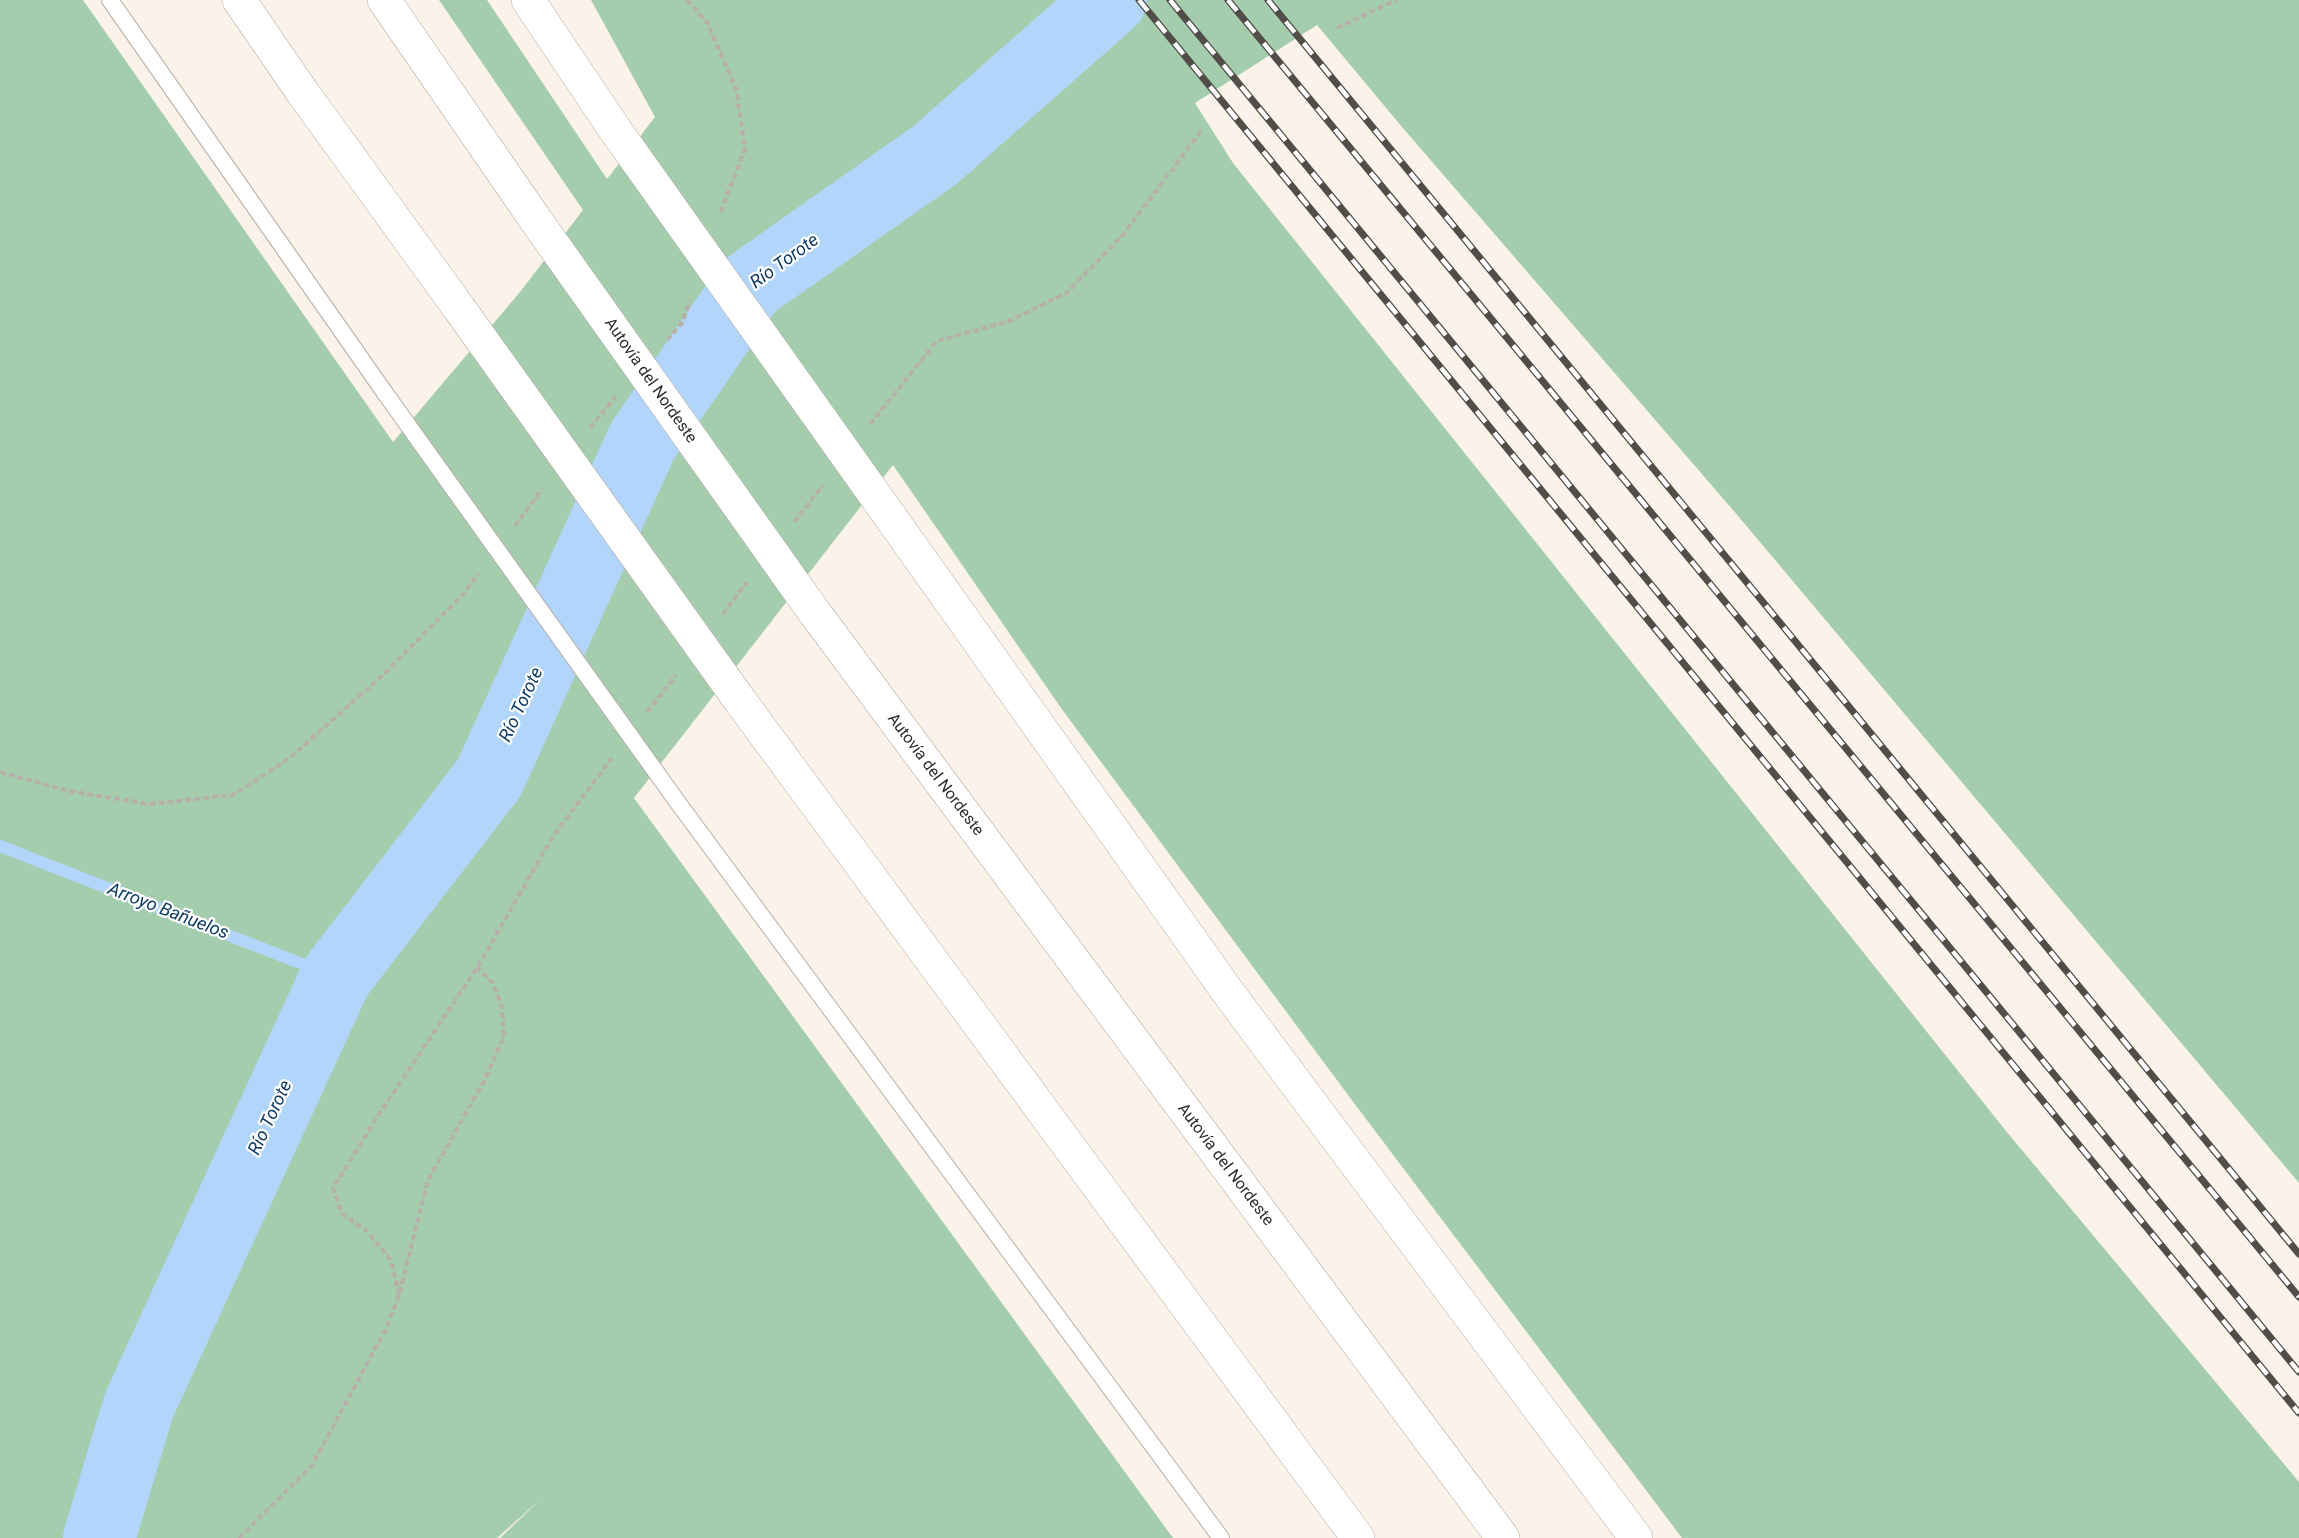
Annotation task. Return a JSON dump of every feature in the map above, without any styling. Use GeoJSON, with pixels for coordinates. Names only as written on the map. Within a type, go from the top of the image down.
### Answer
{"type":"FeatureCollection","features":[{"type":"Feature","properties":{"kind":"main road"},"geometry":{"type":"LineString","coordinates":[[222,0],[303,93]]}},
{"type":"Feature","properties":{"kind":"main road"},"geometry":{"type":"LineString","coordinates":[[239,0],[303,93],[741,702],[1358,1538]]}},
{"type":"Feature","properties":{"kind":"main road","name":"Autovía del Nordeste"},"geometry":{"type":"LineString","coordinates":[[384,0],[535,219],[812,609],[1503,1538]]}},
{"type":"Feature","properties":{"kind":"main road"},"geometry":{"type":"LineString","coordinates":[[528,0],[616,131],[1230,995],[1636,1538]]}},
{"type":"Feature","properties":{"kind":"lane"},"geometry":{"type":"LineString","coordinates":[[110,0],[385,393],[676,800],[1221,1538]]}},
{"type":"Feature","properties":{"kind":"path"},"geometry":{"type":"LineString","coordinates":[[1337,28],[1396,0]]}},
{"type":"Feature","properties":{"kind":"path"},"geometry":{"type":"LineString","coordinates":[[867,428],[937,341],[1007,322],[1068,292],[1122,236],[1202,130]]}},
{"type":"Feature","properties":{"kind":"path"},"geometry":{"type":"LineString","coordinates":[[787,532],[830,475]]}},
{"type":"Feature","properties":{"kind":"path"},"geometry":{"type":"LineString","coordinates":[[721,616],[750,579]]}},
{"type":"Feature","properties":{"kind":"path"},"geometry":{"type":"LineString","coordinates":[[642,719],[677,673]]}},
{"type":"Feature","properties":{"kind":"path"},"geometry":{"type":"LineString","coordinates":[[0,772],[69,791],[150,804],[233,795],[291,757],[383,675]]}},
{"type":"Feature","properties":{"kind":"path"},"geometry":{"type":"LineString","coordinates":[[399,1295],[391,1260],[368,1231],[342,1214],[333,1188],[477,968],[554,836],[615,755]]}},
{"type":"Feature","properties":{"kind":"path"},"geometry":{"type":"LineString","coordinates":[[240,1538],[312,1465],[387,1327],[399,1295],[428,1180],[484,1081],[504,1037],[502,1007],[493,983],[477,968]]}},
{"type":"Feature","properties":{"kind":"green space"},"geometry":{"type":"Polygon","coordinates":[[[0,0],[83,0],[393,442],[520,292],[583,210],[439,0],[487,0],[607,179],[655,117],[591,0],[2299,0],[2299,1183],[1733,510],[1402,127],[1317,25],[1195,103],[1233,163],[2006,1131],[2299,1482],[2299,1538],[1682,1538],[1348,1095],[1061,708],[893,465],[634,798],[1173,1538],[500,1538],[541,1499],[497,1538],[0,1538],[0,0]]]}},
{"type":"Feature","properties":{"kind":"waterway","name":"Río Torote"},"geometry":{"type":"LineString","coordinates":[[99,1538],[139,1405],[336,977],[489,778],[643,440],[749,286],[935,155],[1111,0]]}},
{"type":"Feature","properties":{"kind":"waterway","name":"Arroyo Bañuelos"},"geometry":{"type":"LineString","coordinates":[[0,846],[336,977]]}},
{"type":"Feature","properties":{"kind":"railway"},"geometry":{"type":"LineString","coordinates":[[1139,0],[2299,1413]]}},
{"type":"Feature","properties":{"kind":"railway"},"geometry":{"type":"LineString","coordinates":[[1170,0],[2299,1372]]}},
{"type":"Feature","properties":{"kind":"railway"},"geometry":{"type":"LineString","coordinates":[[1228,0],[2299,1297]]}},
{"type":"Feature","properties":{"kind":"railway"},"geometry":{"type":"LineString","coordinates":[[1268,0],[2299,1254]]}}]}
